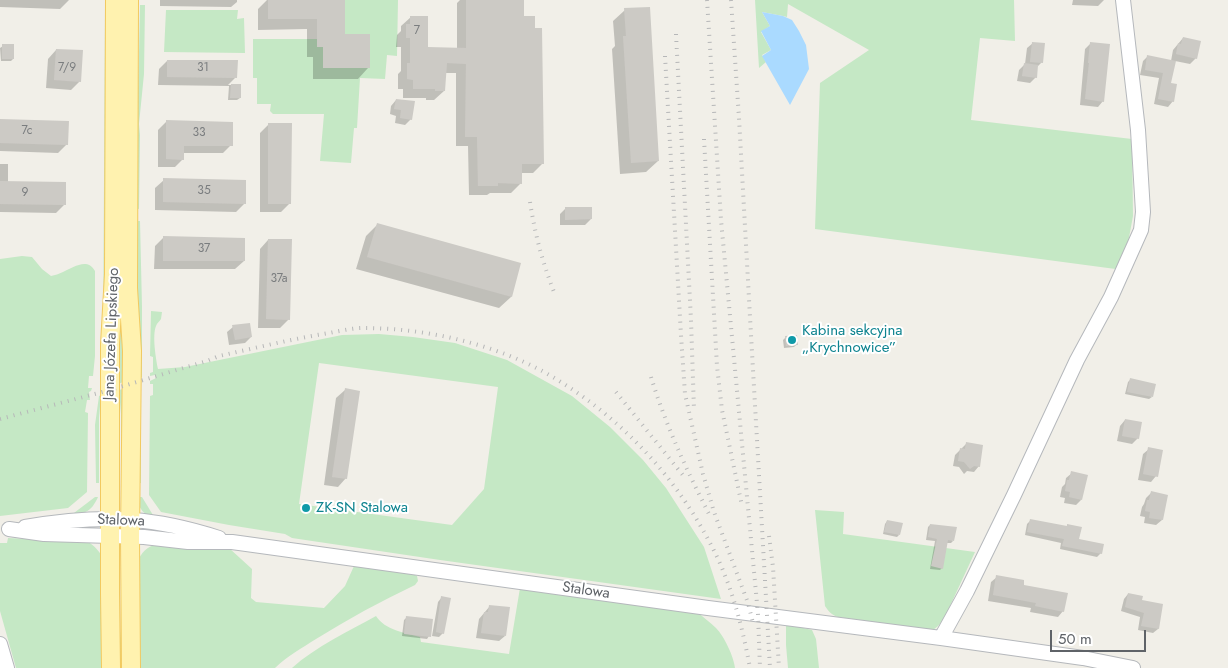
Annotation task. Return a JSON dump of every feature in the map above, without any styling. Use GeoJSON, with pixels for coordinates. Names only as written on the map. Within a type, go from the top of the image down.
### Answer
{"type":"FeatureCollection","features":[{"type":"Feature","properties":{"kind":"main road","name":"Jana Józefa Lipskiego"},"geometry":{"type":"LineString","coordinates":[[111,668],[110,344],[114,274],[115,0]]}},
{"type":"Feature","properties":{"kind":"main road","name":"Jana Józefa Lipskiego"},"geometry":{"type":"LineString","coordinates":[[129,0],[128,288],[132,367],[131,668]]}},
{"type":"Feature","properties":{"kind":"street"},"geometry":{"type":"LineString","coordinates":[[941,638],[967,591],[1077,360],[1111,297],[1141,230],[1143,212],[1138,130],[1124,0]]}},
{"type":"Feature","properties":{"kind":"street","name":"Stalowa"},"geometry":{"type":"LineString","coordinates":[[4,530],[44,534],[130,528],[160,539],[188,542],[232,542],[708,608],[821,621],[1083,658],[1112,666],[1133,668]]}},
{"type":"Feature","properties":{"kind":"street"},"geometry":{"type":"LineString","coordinates":[[0,644],[7,668]]}},
{"type":"Feature","properties":{"kind":"green space"},"geometry":{"type":"Polygon","coordinates":[[[317,0],[398,0],[397,56],[387,55],[385,79],[360,78],[357,128],[354,128],[351,163],[320,161],[324,114],[273,114],[270,111],[271,104],[257,104],[257,78],[253,78],[253,39],[317,39],[317,0]]]}},
{"type":"Feature","properties":{"kind":"green space"},"geometry":{"type":"Polygon","coordinates":[[[755,0],[1014,0],[1015,41],[980,38],[971,120],[1132,139],[1133,216],[1123,270],[815,229],[820,83],[869,50],[788,4],[787,17],[762,12],[770,26],[761,32],[771,50],[762,55],[766,62],[759,68],[755,0]]]}},
{"type":"Feature","properties":{"kind":"green space"},"geometry":{"type":"Polygon","coordinates":[[[140,5],[145,5],[144,74],[139,124],[139,209],[135,208],[140,5]]]}},
{"type":"Feature","properties":{"kind":"green space"},"geometry":{"type":"Polygon","coordinates":[[[105,6],[111,6],[111,81],[102,388],[100,389],[103,350],[105,6]]]}},
{"type":"Feature","properties":{"kind":"green space"},"geometry":{"type":"Polygon","coordinates":[[[166,10],[238,10],[237,19],[244,18],[245,53],[164,52],[166,10]]]}},
{"type":"Feature","properties":{"kind":"green space"},"geometry":{"type":"Polygon","coordinates":[[[136,221],[140,221],[142,377],[136,379],[136,221]]]}},
{"type":"Feature","properties":{"kind":"green space"},"geometry":{"type":"Polygon","coordinates":[[[22,256],[32,257],[51,276],[84,264],[92,267],[95,271],[95,356],[93,376],[89,376],[88,388],[92,388],[89,392],[90,400],[87,400],[85,412],[88,413],[87,492],[68,508],[0,516],[0,259],[22,256]]]}},
{"type":"Feature","properties":{"kind":"green space"},"geometry":{"type":"Polygon","coordinates":[[[120,287],[126,381],[118,384],[116,356],[120,287]]]}},
{"type":"Feature","properties":{"kind":"green space"},"geometry":{"type":"Polygon","coordinates":[[[151,311],[162,312],[154,336],[158,369],[185,367],[342,335],[379,334],[455,343],[507,360],[572,396],[610,427],[643,460],[666,488],[704,547],[721,599],[292,538],[285,534],[161,512],[149,495],[150,396],[153,395],[153,384],[150,384],[150,381],[156,378],[155,375],[150,376],[150,373],[153,372],[153,357],[150,356],[151,311]],[[319,363],[299,504],[452,525],[484,489],[498,387],[319,363]]]}},
{"type":"Feature","properties":{"kind":"green space"},"geometry":{"type":"Polygon","coordinates":[[[141,383],[141,483],[136,483],[136,385],[141,383]]]}},
{"type":"Feature","properties":{"kind":"green space"},"geometry":{"type":"Polygon","coordinates":[[[126,388],[125,483],[121,483],[119,390],[126,388]]]}},
{"type":"Feature","properties":{"kind":"green space"},"geometry":{"type":"Polygon","coordinates":[[[101,395],[99,483],[96,483],[95,425],[99,396],[101,395]]]}},
{"type":"Feature","properties":{"kind":"green space"},"geometry":{"type":"Polygon","coordinates":[[[95,497],[98,497],[90,509],[84,513],[70,516],[95,497]]]}},
{"type":"Feature","properties":{"kind":"green space"},"geometry":{"type":"Polygon","coordinates":[[[136,497],[142,497],[156,520],[143,511],[136,497]]]}},
{"type":"Feature","properties":{"kind":"green space"},"geometry":{"type":"Polygon","coordinates":[[[815,510],[844,512],[843,534],[975,552],[944,619],[938,626],[933,630],[838,617],[830,613],[825,606],[815,510]]]}},
{"type":"Feature","properties":{"kind":"green space"},"geometry":{"type":"Polygon","coordinates":[[[8,538],[88,542],[98,551],[103,558],[106,668],[16,668],[0,611],[0,543],[7,543],[8,538]]]}},
{"type":"Feature","properties":{"kind":"green space"},"geometry":{"type":"Polygon","coordinates":[[[157,544],[229,548],[252,569],[251,598],[256,602],[324,608],[345,586],[354,566],[413,574],[417,576],[418,581],[415,585],[365,610],[328,632],[275,668],[135,668],[137,562],[145,550],[157,544]]]}},
{"type":"Feature","properties":{"kind":"green space"},"geometry":{"type":"Polygon","coordinates":[[[118,551],[120,631],[125,668],[116,668],[118,551]]]}},
{"type":"Feature","properties":{"kind":"green space"},"geometry":{"type":"Polygon","coordinates":[[[520,588],[697,612],[714,626],[722,636],[731,653],[735,668],[292,668],[322,646],[376,616],[390,628],[420,637],[421,642],[509,654],[520,588]]]}},
{"type":"Feature","properties":{"kind":"green space"},"geometry":{"type":"Polygon","coordinates":[[[786,624],[812,630],[816,639],[819,668],[788,668],[786,624]]]}},
{"type":"Feature","properties":{"kind":"water"},"geometry":{"type":"Polygon","coordinates":[[[762,12],[783,16],[792,20],[806,45],[809,69],[790,105],[762,56],[771,50],[761,31],[770,26],[762,12]]]}},
{"type":"Feature","properties":{"kind":"building"},"geometry":{"type":"Polygon","coordinates":[[[268,0],[345,0],[345,34],[370,34],[370,68],[323,68],[323,47],[317,47],[317,19],[268,19],[268,0]]]}},
{"type":"Feature","properties":{"kind":"building"},"geometry":{"type":"Polygon","coordinates":[[[466,0],[524,0],[524,16],[535,16],[535,28],[542,28],[544,164],[522,164],[522,184],[498,183],[498,186],[478,186],[477,137],[465,137],[466,64],[447,63],[445,91],[413,89],[413,80],[407,79],[407,63],[410,63],[410,38],[406,38],[406,24],[410,24],[410,16],[428,16],[428,47],[466,48],[466,0]]]}},
{"type":"Feature","properties":{"kind":"building"},"geometry":{"type":"Polygon","coordinates":[[[650,7],[659,161],[631,163],[623,36],[626,36],[624,8],[650,7]]]}},
{"type":"Feature","properties":{"kind":"building"},"geometry":{"type":"Polygon","coordinates":[[[1183,37],[1201,41],[1197,59],[1176,54],[1178,43],[1181,44],[1183,37]]]}},
{"type":"Feature","properties":{"kind":"building"},"geometry":{"type":"Polygon","coordinates":[[[1032,42],[1045,43],[1043,63],[1030,62],[1032,42]]]}},
{"type":"Feature","properties":{"kind":"building"},"geometry":{"type":"Polygon","coordinates":[[[1090,42],[1110,44],[1104,102],[1085,99],[1090,42]]]}},
{"type":"Feature","properties":{"kind":"building"},"geometry":{"type":"Polygon","coordinates":[[[2,44],[14,44],[14,59],[2,59],[2,44]]]}},
{"type":"Feature","properties":{"kind":"building"},"geometry":{"type":"Polygon","coordinates":[[[56,49],[83,50],[81,82],[54,80],[56,49]]]}},
{"type":"Feature","properties":{"kind":"building"},"geometry":{"type":"Polygon","coordinates":[[[1147,55],[1176,61],[1171,83],[1177,84],[1174,102],[1158,99],[1163,73],[1145,70],[1147,55]]]}},
{"type":"Feature","properties":{"kind":"building"},"geometry":{"type":"Polygon","coordinates":[[[167,60],[238,60],[237,78],[167,77],[167,60]]]}},
{"type":"Feature","properties":{"kind":"building"},"geometry":{"type":"Polygon","coordinates":[[[1024,63],[1038,65],[1037,78],[1022,76],[1024,63]]]}},
{"type":"Feature","properties":{"kind":"building"},"geometry":{"type":"Polygon","coordinates":[[[231,84],[241,84],[241,98],[230,98],[231,84]]]}},
{"type":"Feature","properties":{"kind":"building"},"geometry":{"type":"Polygon","coordinates":[[[396,99],[415,101],[412,120],[400,118],[401,110],[394,109],[396,99]]]}},
{"type":"Feature","properties":{"kind":"building"},"geometry":{"type":"Polygon","coordinates":[[[0,119],[69,121],[68,145],[0,143],[0,119]]]}},
{"type":"Feature","properties":{"kind":"building"},"geometry":{"type":"Polygon","coordinates":[[[166,120],[233,122],[233,146],[184,146],[184,160],[166,159],[166,120]]]}},
{"type":"Feature","properties":{"kind":"building"},"geometry":{"type":"Polygon","coordinates":[[[268,123],[292,123],[291,204],[268,204],[268,123]]]}},
{"type":"Feature","properties":{"kind":"building"},"geometry":{"type":"Polygon","coordinates":[[[163,178],[246,180],[246,204],[163,202],[163,178]]]}},
{"type":"Feature","properties":{"kind":"building"},"geometry":{"type":"Polygon","coordinates":[[[0,181],[66,182],[66,205],[0,204],[0,181]]]}},
{"type":"Feature","properties":{"kind":"building"},"geometry":{"type":"Polygon","coordinates":[[[565,207],[592,207],[592,219],[565,220],[565,207]]]}},
{"type":"Feature","properties":{"kind":"building"},"geometry":{"type":"Polygon","coordinates":[[[377,223],[521,263],[512,297],[367,257],[377,223]]]}},
{"type":"Feature","properties":{"kind":"building"},"geometry":{"type":"Polygon","coordinates":[[[163,236],[245,238],[245,261],[163,261],[163,236]]]}},
{"type":"Feature","properties":{"kind":"building"},"geometry":{"type":"Polygon","coordinates":[[[268,239],[292,239],[290,320],[266,319],[268,239]]]}},
{"type":"Feature","properties":{"kind":"building"},"geometry":{"type":"Polygon","coordinates":[[[250,323],[252,337],[235,340],[232,325],[250,323]]]}},
{"type":"Feature","properties":{"kind":"building","name":"Kabina sekcyjna „Krychnowice”"},"geometry":{"type":"Polygon","coordinates":[[[797,335],[798,345],[786,346],[785,336],[797,335]]]}},
{"type":"Feature","properties":{"kind":"building"},"geometry":{"type":"Polygon","coordinates":[[[1130,378],[1156,384],[1153,397],[1127,392],[1130,378]]]}},
{"type":"Feature","properties":{"kind":"building"},"geometry":{"type":"Polygon","coordinates":[[[345,388],[360,391],[347,479],[332,477],[345,388]]]}},
{"type":"Feature","properties":{"kind":"building"},"geometry":{"type":"Polygon","coordinates":[[[1125,419],[1142,422],[1139,439],[1122,436],[1125,419]]]}},
{"type":"Feature","properties":{"kind":"building"},"geometry":{"type":"Polygon","coordinates":[[[966,442],[983,445],[980,467],[974,466],[970,469],[964,462],[958,461],[960,448],[965,449],[966,442]]]}},
{"type":"Feature","properties":{"kind":"building"},"geometry":{"type":"Polygon","coordinates":[[[1148,447],[1163,450],[1158,477],[1143,474],[1148,447]]]}},
{"type":"Feature","properties":{"kind":"building"},"geometry":{"type":"Polygon","coordinates":[[[1071,471],[1088,475],[1082,500],[1069,497],[1070,492],[1065,491],[1071,471]]]}},
{"type":"Feature","properties":{"kind":"building"},"geometry":{"type":"Polygon","coordinates":[[[1151,491],[1168,495],[1163,520],[1149,518],[1150,512],[1145,511],[1151,491]]]}},
{"type":"Feature","properties":{"kind":"building"},"geometry":{"type":"Polygon","coordinates":[[[1030,519],[1082,527],[1079,539],[1104,544],[1102,554],[1062,546],[1064,539],[1027,532],[1030,519]]]}},
{"type":"Feature","properties":{"kind":"building"},"geometry":{"type":"Polygon","coordinates":[[[887,520],[903,523],[900,535],[884,532],[887,520]]]}},
{"type":"Feature","properties":{"kind":"building"},"geometry":{"type":"Polygon","coordinates":[[[930,524],[957,527],[954,541],[948,540],[943,569],[931,566],[937,539],[928,537],[930,524]]]}},
{"type":"Feature","properties":{"kind":"building"},"geometry":{"type":"Polygon","coordinates":[[[996,575],[1024,580],[1024,585],[1068,593],[1064,612],[1035,606],[1036,603],[993,595],[996,575]]]}},
{"type":"Feature","properties":{"kind":"building"},"geometry":{"type":"Polygon","coordinates":[[[1128,593],[1143,596],[1142,600],[1163,604],[1159,629],[1141,626],[1144,613],[1125,607],[1128,593]]]}},
{"type":"Feature","properties":{"kind":"building"},"geometry":{"type":"Polygon","coordinates":[[[441,596],[451,598],[444,634],[436,632],[441,596]]]}},
{"type":"Feature","properties":{"kind":"building"},"geometry":{"type":"Polygon","coordinates":[[[489,605],[510,607],[506,636],[481,633],[484,612],[488,612],[489,605]]]}},
{"type":"Feature","properties":{"kind":"building"},"geometry":{"type":"Polygon","coordinates":[[[406,616],[433,619],[431,637],[404,634],[406,616]]]}},
{"type":"Feature","properties":{"kind":"railway"},"geometry":{"type":"LineString","coordinates":[[707,0],[721,220],[758,614],[760,668]]}},
{"type":"Feature","properties":{"kind":"railway"},"geometry":{"type":"LineString","coordinates":[[731,0],[770,668]]}},
{"type":"Feature","properties":{"kind":"railway"},"geometry":{"type":"LineString","coordinates":[[676,34],[694,410]]}},
{"type":"Feature","properties":{"kind":"railway"},"geometry":{"type":"LineString","coordinates":[[665,56],[685,394],[703,474],[714,512],[748,603],[753,623]]}},
{"type":"Feature","properties":{"kind":"railway"},"geometry":{"type":"LineString","coordinates":[[704,139],[717,366],[722,410],[742,506]]}},
{"type":"Feature","properties":{"kind":"railway"},"geometry":{"type":"LineString","coordinates":[[530,202],[539,247],[554,292]]}},
{"type":"Feature","properties":{"kind":"railway"},"geometry":{"type":"LineString","coordinates":[[0,419],[110,390],[219,356],[350,329],[410,331],[433,334],[480,345],[524,362],[570,388],[618,425],[660,468],[695,517],[724,573],[735,604],[750,668]]}},
{"type":"Feature","properties":{"kind":"railway"},"geometry":{"type":"LineString","coordinates":[[651,377],[663,413],[710,516]]}},
{"type":"Feature","properties":{"kind":"railway"},"geometry":{"type":"LineString","coordinates":[[616,392],[686,479]]}},
{"type":"Feature","properties":{"kind":"railway"},"geometry":{"type":"LineString","coordinates":[[769,536],[773,567],[779,668]]}},
{"type":"Feature","properties":{"kind":"place","name":"Kabina sekcyjna „Krychnowice”"},"geometry":{"type":"Point","coordinates":[792,340]}},
{"type":"Feature","properties":{"kind":"place","name":"ZK-SN Stalowa"},"geometry":{"type":"Point","coordinates":[306,508]}}]}
